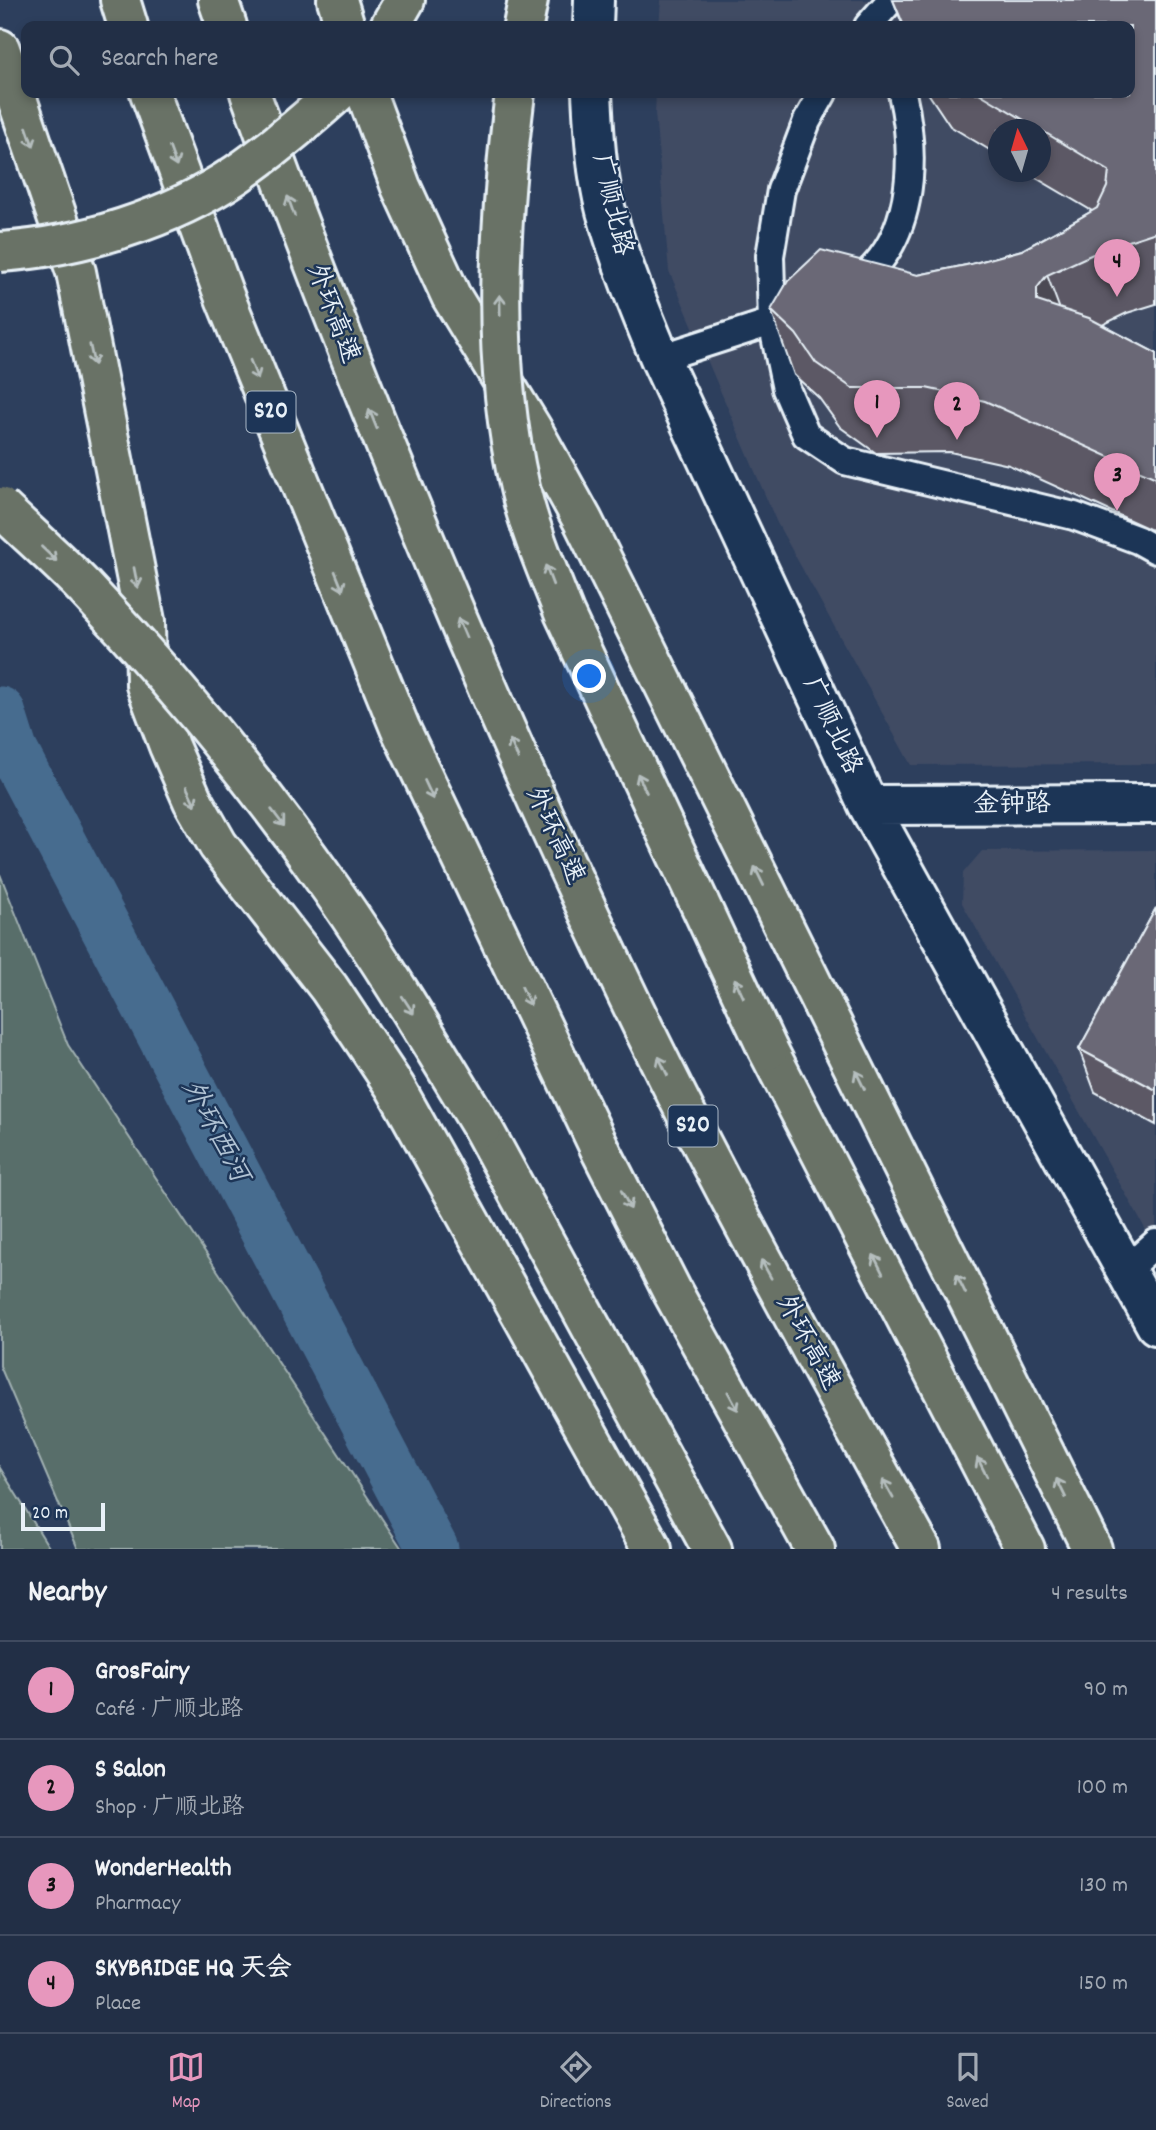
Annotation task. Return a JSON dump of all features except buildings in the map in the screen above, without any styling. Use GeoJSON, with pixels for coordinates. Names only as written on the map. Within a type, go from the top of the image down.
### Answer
{"type":"FeatureCollection","features":[{"type":"Feature","properties":{"kind":"main road"},"geometry":{"type":"LineString","coordinates":[[120,0],[126,21]]}},
{"type":"Feature","properties":{"kind":"main road"},"geometry":{"type":"LineString","coordinates":[[218,0],[225,21]]}},
{"type":"Feature","properties":{"kind":"main road"},"geometry":{"type":"LineString","coordinates":[[337,0],[343,21]]}},
{"type":"Feature","properties":{"kind":"main road"},"geometry":{"type":"LineString","coordinates":[[393,21],[405,0]]}},
{"type":"Feature","properties":{"kind":"main road"},"geometry":{"type":"LineString","coordinates":[[524,21],[528,0]]}},
{"type":"Feature","properties":{"kind":"main road"},"geometry":{"type":"LineString","coordinates":[[0,49],[76,272],[145,621],[146,685],[169,746],[193,801],[218,845],[329,988],[395,1087],[652,1549]]}},
{"type":"Feature","properties":{"kind":"main road","name":"S20"},"geometry":{"type":"LineString","coordinates":[[152,98],[225,298],[400,728],[602,1153],[673,1293],[815,1549]]}},
{"type":"Feature","properties":{"kind":"main road","name":"外环高速"},"geometry":{"type":"LineString","coordinates":[[252,98],[380,436],[488,691],[617,973],[756,1250],[921,1549]]}},
{"type":"Feature","properties":{"kind":"main road"},"geometry":{"type":"LineString","coordinates":[[0,252],[82,241],[135,224],[188,201],[235,176],[293,133],[332,98]]}},
{"type":"Feature","properties":{"kind":"main road"},"geometry":{"type":"LineString","coordinates":[[368,98],[401,187],[451,296],[532,429],[583,521],[1092,1549]]}},
{"type":"Feature","properties":{"kind":"main road"},"geometry":{"type":"LineString","coordinates":[[514,98],[503,190],[499,259],[500,332],[510,439],[521,491],[536,539],[564,613],[768,1050],[1025,1549]]}},
{"type":"Feature","properties":{"kind":"main road"},"geometry":{"type":"LineString","coordinates":[[0,507],[82,585],[152,661],[246,776],[332,890],[409,1007],[482,1128],[712,1549]]}},
{"type":"Feature","properties":{"kind":"street"},"geometry":{"type":"LineString","coordinates":[[593,21],[594,0]]}},
{"type":"Feature","properties":{"kind":"street"},"geometry":{"type":"LineString","coordinates":[[872,21],[891,0]]}},
{"type":"Feature","properties":{"kind":"street","name":"广顺北路"},"geometry":{"type":"LineString","coordinates":[[592,98],[595,138],[606,209],[638,305],[660,358],[868,805],[1141,1267],[1156,1325]]}},
{"type":"Feature","properties":{"kind":"street"},"geometry":{"type":"LineString","coordinates":[[820,98],[807,121],[781,190],[769,256],[772,322],[786,389],[806,435],[845,461],[1074,516],[1138,540],[1156,550]]}},
{"type":"Feature","properties":{"kind":"street"},"geometry":{"type":"LineString","coordinates":[[660,358],[820,305],[858,281],[889,249],[903,216],[910,179],[909,123],[903,98]]}},
{"type":"Feature","properties":{"kind":"street","name":"金钟路"},"geometry":{"type":"LineString","coordinates":[[868,805],[1156,804]]}},
{"type":"Feature","properties":{"kind":"street"},"geometry":{"type":"LineString","coordinates":[[1141,1267],[1156,1243]]}},
{"type":"Feature","properties":{"kind":"shaded area"},"geometry":{"type":"Polygon","coordinates":[[[661,0],[1156,0],[1156,764],[911,765],[777,523],[669,271],[656,98],[1135,98],[1135,21],[659,21],[661,0]]]}},
{"type":"Feature","properties":{"kind":"shaded area"},"geometry":{"type":"Polygon","coordinates":[[[1156,850],[1156,1248],[962,903],[963,873],[982,851],[1156,850]]]}},
{"type":"Feature","properties":{"kind":"green space"},"geometry":{"type":"Polygon","coordinates":[[[0,874],[68,1045],[402,1549],[78,1549],[0,1366],[0,874]]]}},
{"type":"Feature","properties":{"kind":"green space"},"geometry":{"type":"Polygon","coordinates":[[[0,1468],[50,1549],[0,1549],[0,1468]]]}},
{"type":"Feature","properties":{"kind":"waterway","name":"外环西河"},"geometry":{"type":"LineString","coordinates":[[0,712],[12,750],[433,1549]]}},
{"type":"Feature","properties":{"kind":"place","name":"SKYBRIDGE HQ 天会"},"geometry":{"type":"Point","coordinates":[1117,297]}},
{"type":"Feature","properties":{"kind":"place","name":"GrosFairy"},"geometry":{"type":"Point","coordinates":[877,438]}},
{"type":"Feature","properties":{"kind":"place","name":"S Salon"},"geometry":{"type":"Point","coordinates":[957,440]}},
{"type":"Feature","properties":{"kind":"place","name":"WonderHealth"},"geometry":{"type":"Point","coordinates":[1117,511]}}]}
